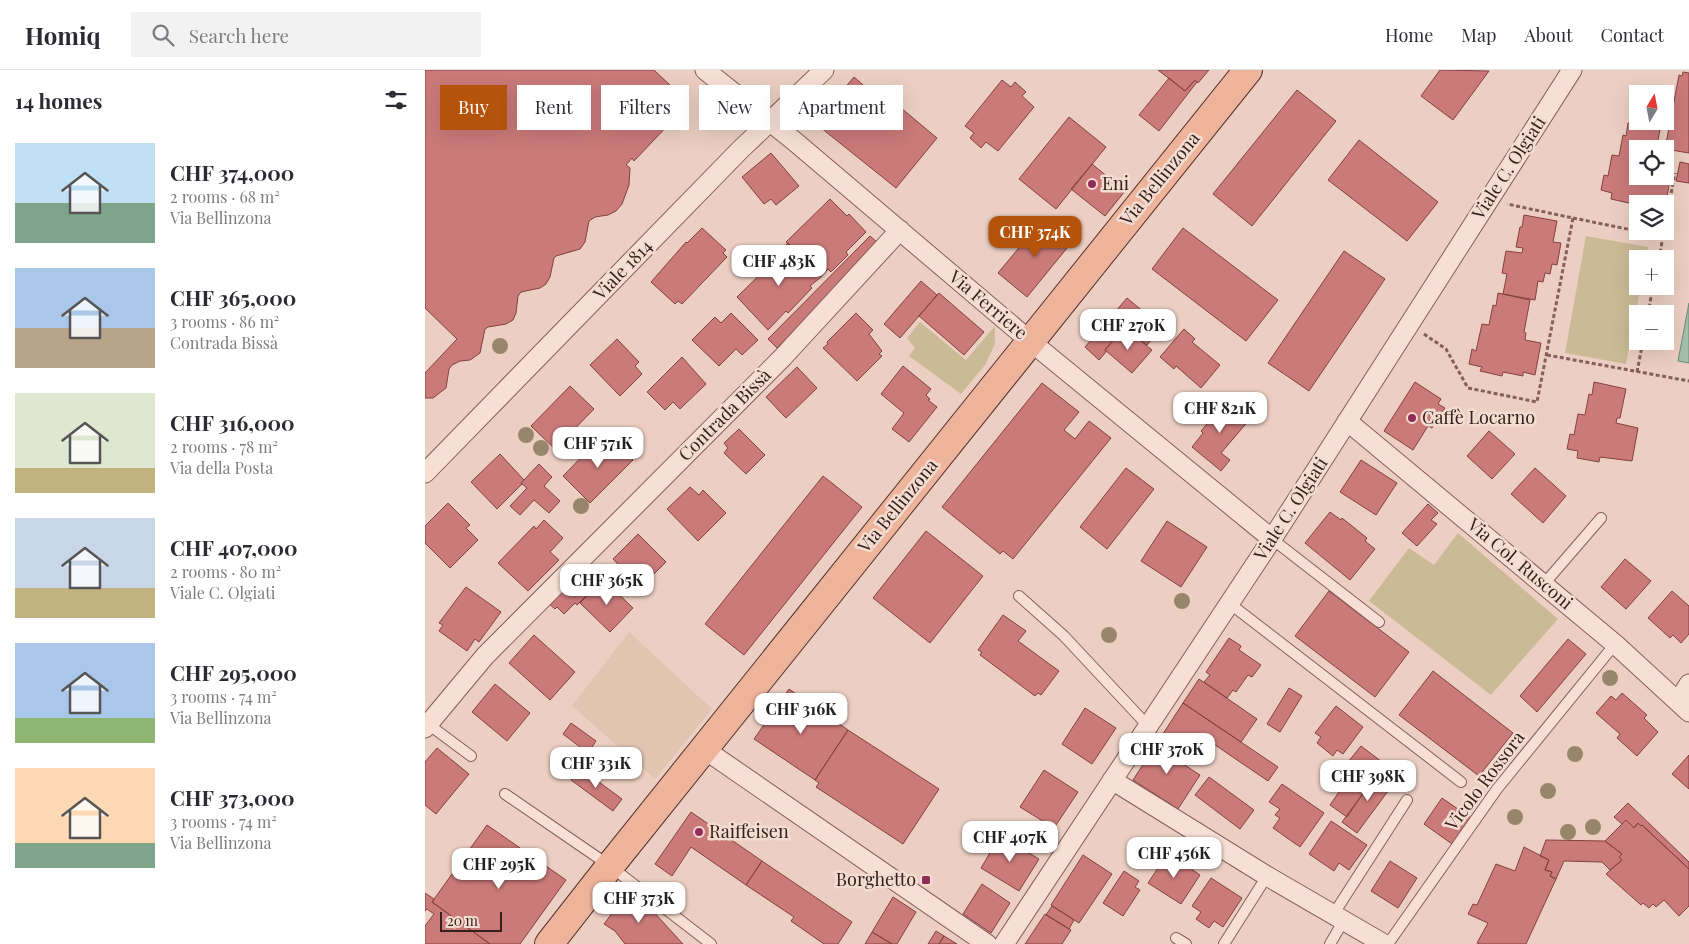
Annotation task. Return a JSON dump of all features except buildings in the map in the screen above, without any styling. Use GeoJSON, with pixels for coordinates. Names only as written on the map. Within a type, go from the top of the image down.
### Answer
{"type":"FeatureCollection","features":[{"type":"Feature","properties":{"kind":"main road","name":"Via Bellinzona"},"geometry":{"type":"LineString","coordinates":[[549,944],[1248,70]]}},
{"type":"Feature","properties":{"kind":"street","name":"Via Ferriere"},"geometry":{"type":"LineString","coordinates":[[705,70],[771,122],[1030,341],[1272,539]]}},
{"type":"Feature","properties":{"kind":"street","name":"Viale 1814"},"geometry":{"type":"LineString","coordinates":[[425,473],[739,150],[771,122],[824,70]]}},
{"type":"Feature","properties":{"kind":"street","name":"Viale C. Olgiati"},"geometry":{"type":"LineString","coordinates":[[1004,944],[1272,539],[1572,70]]}},
{"type":"Feature","properties":{"kind":"street","name":"Contrada Bissà"},"geometry":{"type":"LineString","coordinates":[[428,719],[485,656],[783,357],[900,230]]}},
{"type":"Feature","properties":{"kind":"street","name":"Via Col. Rusconi"},"geometry":{"type":"LineString","coordinates":[[1347,420],[1615,644],[1683,707]]}},
{"type":"Feature","properties":{"kind":"street"},"geometry":{"type":"LineString","coordinates":[[1683,707],[1689,684]]}},
{"type":"Feature","properties":{"kind":"street"},"geometry":{"type":"LineString","coordinates":[[704,749],[987,944]]}},
{"type":"Feature","properties":{"kind":"street"},"geometry":{"type":"LineString","coordinates":[[1112,780],[1267,876],[1386,944]]}},
{"type":"Feature","properties":{"kind":"lane"},"geometry":{"type":"LineString","coordinates":[[1544,584],[1601,518]]}},
{"type":"Feature","properties":{"kind":"lane"},"geometry":{"type":"LineString","coordinates":[[1272,539],[1379,622]]}},
{"type":"Feature","properties":{"kind":"lane"},"geometry":{"type":"LineString","coordinates":[[1019,596],[1064,636],[1148,726]]}},
{"type":"Feature","properties":{"kind":"lane"},"geometry":{"type":"LineString","coordinates":[[1229,603],[1461,782]]}},
{"type":"Feature","properties":{"kind":"lane","name":"Vicolo Rossora"},"geometry":{"type":"LineString","coordinates":[[1386,944],[1497,789],[1615,644]]}},
{"type":"Feature","properties":{"kind":"lane"},"geometry":{"type":"LineString","coordinates":[[428,719],[471,756]]}},
{"type":"Feature","properties":{"kind":"lane"},"geometry":{"type":"LineString","coordinates":[[505,794],[610,866],[711,944]]}},
{"type":"Feature","properties":{"kind":"lane"},"geometry":{"type":"LineString","coordinates":[[1330,944],[1338,918],[1407,800]]}},
{"type":"Feature","properties":{"kind":"lane"},"geometry":{"type":"LineString","coordinates":[[1224,944],[1267,876]]}},
{"type":"Feature","properties":{"kind":"lane"},"geometry":{"type":"LineString","coordinates":[[1176,938],[1186,944]]}},
{"type":"Feature","properties":{"kind":"path"},"geometry":{"type":"LineString","coordinates":[[1671,195],[1675,173]]}},
{"type":"Feature","properties":{"kind":"path"},"geometry":{"type":"LineString","coordinates":[[1489,200],[1629,229]]}},
{"type":"Feature","properties":{"kind":"path"},"geometry":{"type":"LineString","coordinates":[[1409,324],[1445,349],[1468,388],[1537,402],[1573,218]]}},
{"type":"Feature","properties":{"kind":"path"},"geometry":{"type":"LineString","coordinates":[[1637,372],[1641,350]]}},
{"type":"Feature","properties":{"kind":"path"},"geometry":{"type":"LineString","coordinates":[[1547,355],[1689,381]]}},
{"type":"Feature","properties":{"kind":"shaded area"},"geometry":{"type":"Polygon","coordinates":[[[1586,236],[1648,247],[1648,250],[1629,250],[1629,295],[1639,295],[1637,305],[1629,305],[1629,348],[1626,364],[1565,353],[1586,236]]]}},
{"type":"Feature","properties":{"kind":"shaded area"},"geometry":{"type":"Polygon","coordinates":[[[1689,303],[1689,363],[1678,361],[1689,303]]]}},
{"type":"Feature","properties":{"kind":"shaded area"},"geometry":{"type":"Polygon","coordinates":[[[920,322],[966,360],[995,326],[995,344],[985,365],[961,394],[909,356],[915,348],[907,338],[920,322]]]}},
{"type":"Feature","properties":{"kind":"shaded area"},"geometry":{"type":"Polygon","coordinates":[[[1458,533],[1558,619],[1491,695],[1369,601],[1409,548],[1434,565],[1458,533]]]}},
{"type":"Feature","properties":{"kind":"shaded area"},"geometry":{"type":"Polygon","coordinates":[[[629,632],[712,709],[655,779],[572,706],[629,632]]]}},
{"type":"Feature","properties":{"kind":"place","name":"Eni"},"geometry":{"type":"Point","coordinates":[1092,184]}},
{"type":"Feature","properties":{"kind":"place","name":"Caffè Locarno"},"geometry":{"type":"Point","coordinates":[1412,418]}},
{"type":"Feature","properties":{"kind":"place","name":"Raiffeisen"},"geometry":{"type":"Point","coordinates":[699,832]}},
{"type":"Feature","properties":{"kind":"place","name":"Borghetto"},"geometry":{"type":"Point","coordinates":[926,880]}}]}
